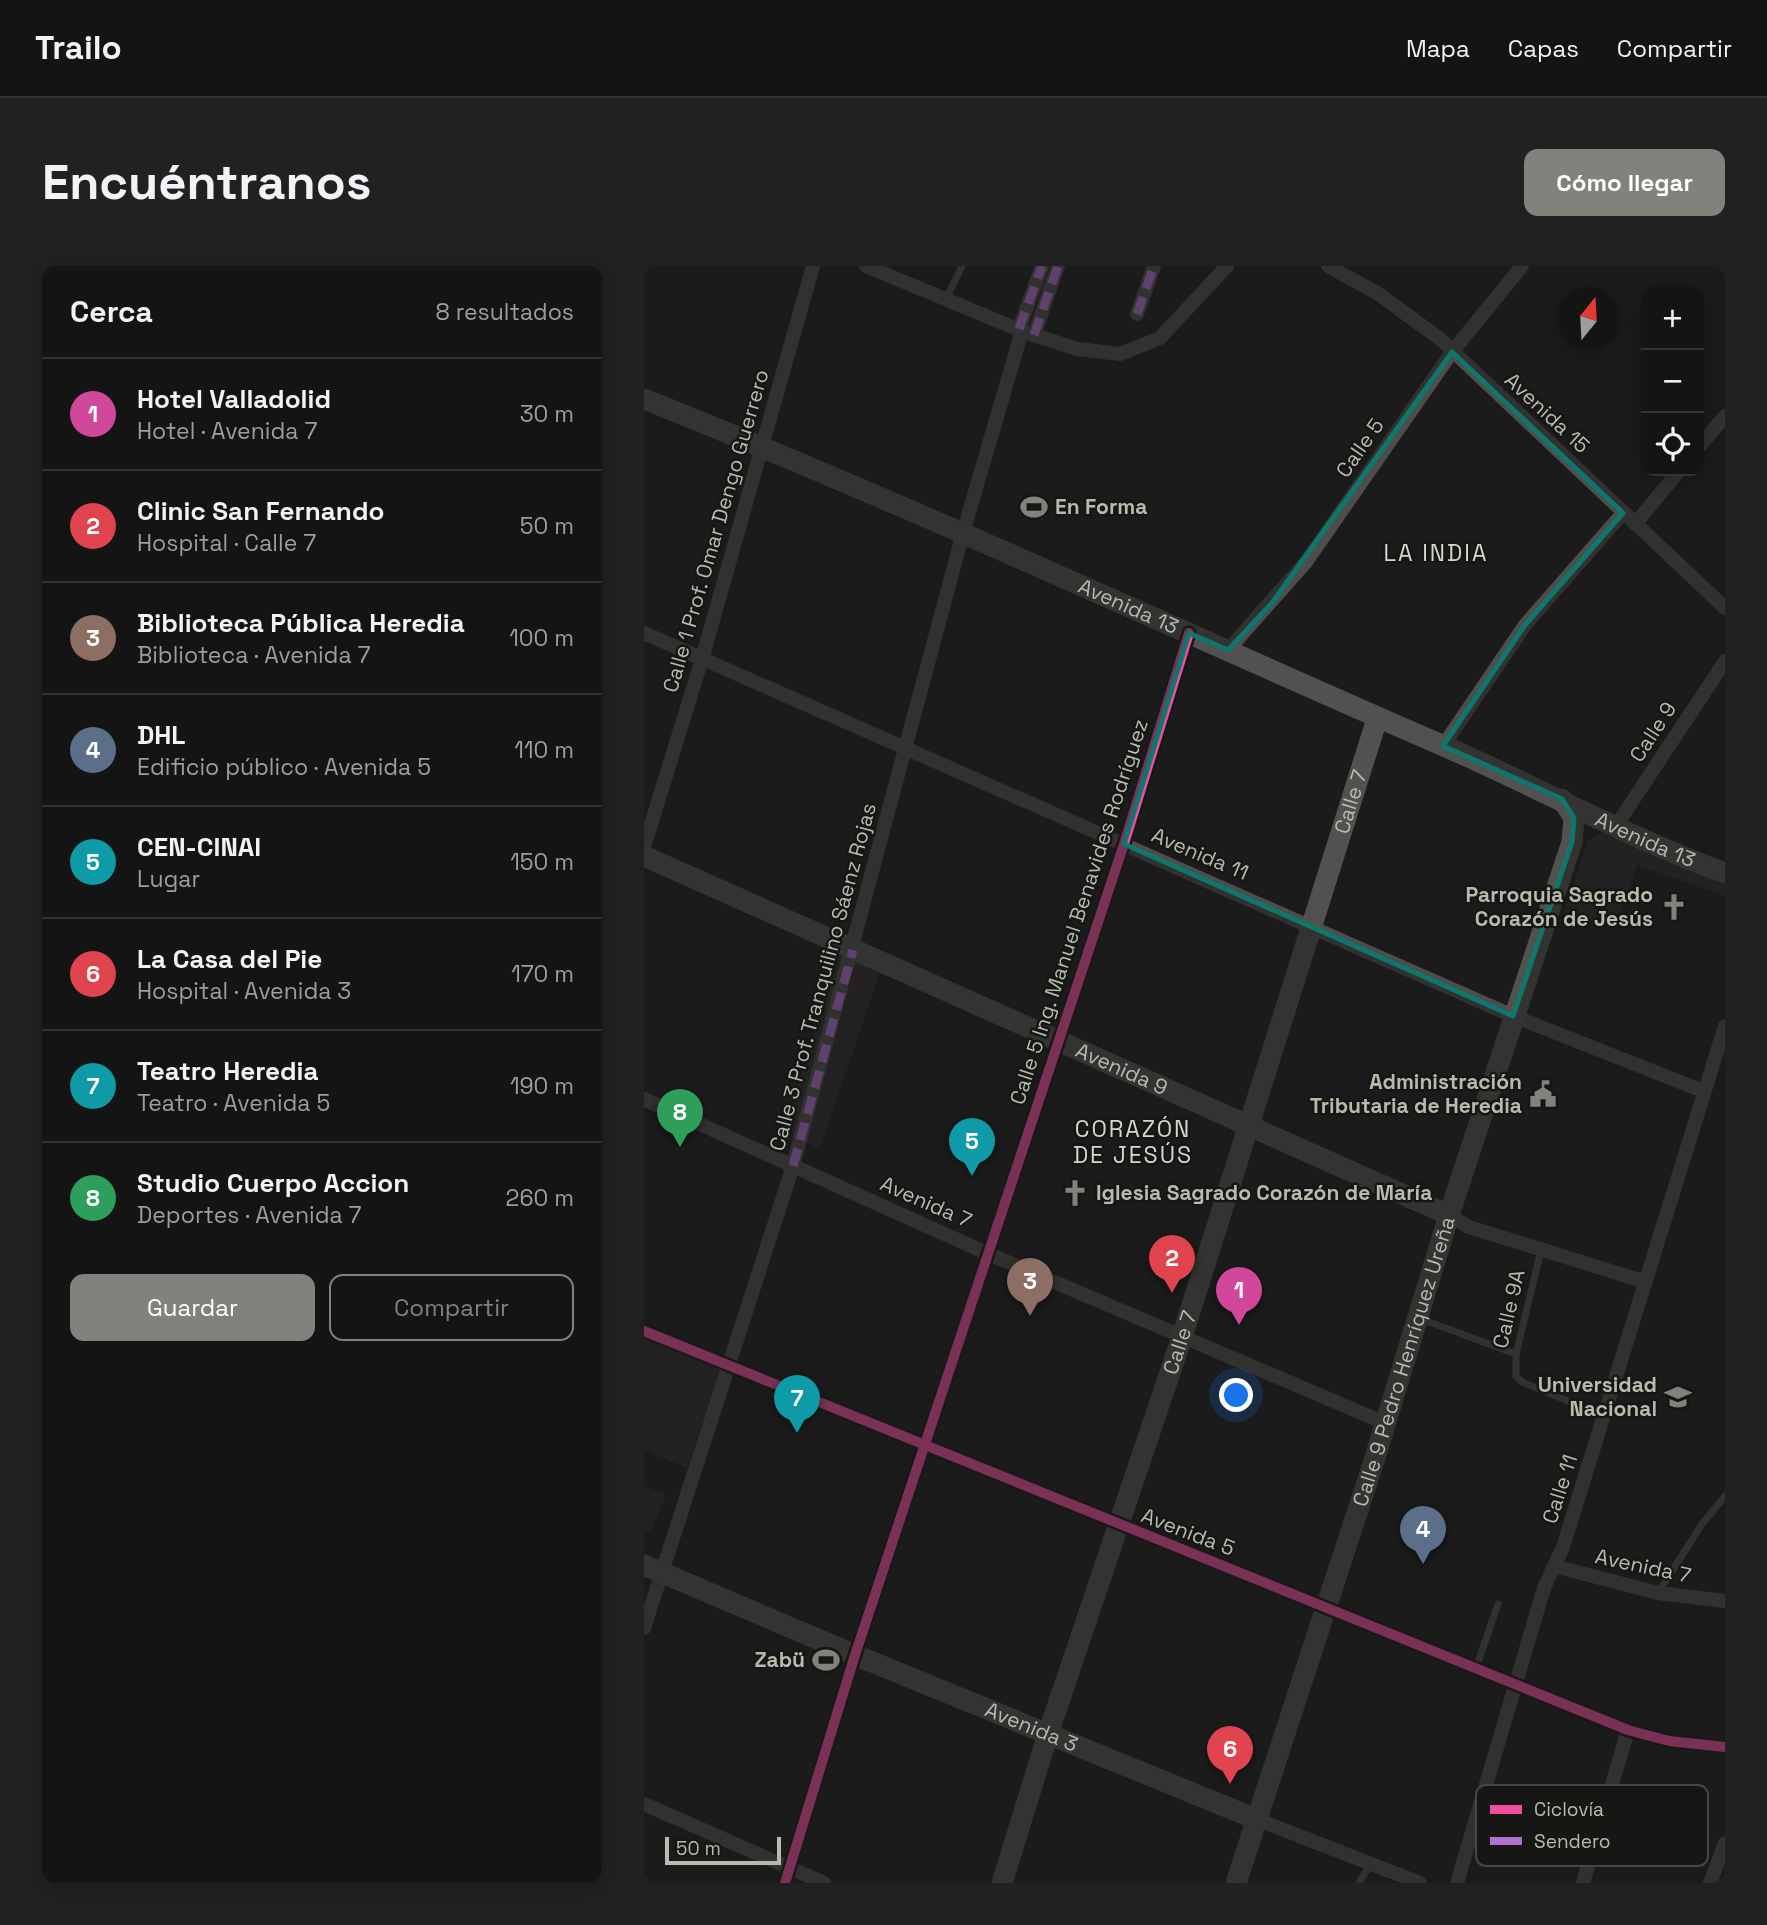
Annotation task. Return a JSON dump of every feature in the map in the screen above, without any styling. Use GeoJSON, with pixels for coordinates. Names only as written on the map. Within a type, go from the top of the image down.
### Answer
{"type":"FeatureCollection","features":[{"type":"Feature","properties":{"kind":"main road","name":"Avenida 13"},"geometry":{"type":"LineString","coordinates":[[644,399],[763,446],[963,533],[1725,873]]}},
{"type":"Feature","properties":{"kind":"main road","name":"Calle 7"},"geometry":{"type":"LineString","coordinates":[[1002,1883],[1048,1734],[1182,1337],[1314,926],[1377,719]]}},
{"type":"Feature","properties":{"kind":"main road","name":"Calle 9 Pedro Henríquez Ureña"},"geometry":{"type":"LineString","coordinates":[[1236,1883],[1513,1016],[1572,842],[1574,818],[1562,799]]}},
{"type":"Feature","properties":{"kind":"main road"},"geometry":{"type":"LineString","coordinates":[[1572,842],[1598,824],[1616,826]]}},
{"type":"Feature","properties":{"kind":"main road","name":"Avenida 9"},"geometry":{"type":"LineString","coordinates":[[644,856],[1449,1215]]}},
{"type":"Feature","properties":{"kind":"main road","name":"Avenida 3"},"geometry":{"type":"LineString","coordinates":[[653,1569],[855,1656],[1256,1819]]}},
{"type":"Feature","properties":{"kind":"street","name":"Calle 1 Prof. Omar Dengo Guerrero"},"geometry":{"type":"LineString","coordinates":[[644,847],[702,659],[813,266]]}},
{"type":"Feature","properties":{"kind":"street"},"geometry":{"type":"LineString","coordinates":[[866,266],[1025,332],[1077,349],[1119,354],[1160,338],[1227,266]]}},
{"type":"Feature","properties":{"kind":"street"},"geometry":{"type":"LineString","coordinates":[[1025,332],[1042,266]]}},
{"type":"Feature","properties":{"kind":"street"},"geometry":{"type":"LineString","coordinates":[[1025,332],[1058,266]]}},
{"type":"Feature","properties":{"kind":"street"},"geometry":{"type":"LineString","coordinates":[[1138,314],[1154,266]]}},
{"type":"Feature","properties":{"kind":"street","name":"Avenida 15"},"geometry":{"type":"LineString","coordinates":[[1328,266],[1377,293],[1439,338],[1725,608]]}},
{"type":"Feature","properties":{"kind":"street","name":"Calle 5"},"geometry":{"type":"LineString","coordinates":[[1228,650],[1306,562],[1452,352],[1522,266]]}},
{"type":"Feature","properties":{"kind":"street","name":"Calle 3 Prof. Tranquilino Sáenz Rojas"},"geometry":{"type":"LineString","coordinates":[[644,1628],[653,1569],[729,1365],[793,1166],[963,533],[1025,332]]}},
{"type":"Feature","properties":{"kind":"street"},"geometry":{"type":"LineString","coordinates":[[1704,441],[1725,416]]}},
{"type":"Feature","properties":{"kind":"street"},"geometry":{"type":"LineString","coordinates":[[1635,524],[1675,476]]}},
{"type":"Feature","properties":{"kind":"street"},"geometry":{"type":"LineString","coordinates":[[1443,746],[1525,625],[1623,513]]}},
{"type":"Feature","properties":{"kind":"street","name":"Avenida 11"},"geometry":{"type":"LineString","coordinates":[[644,633],[1513,1016],[1703,1091]]}},
{"type":"Feature","properties":{"kind":"street","name":"Calle 5 Ing. Manuel Benavides Rodríguez"},"geometry":{"type":"LineString","coordinates":[[785,1883],[855,1656],[1124,844],[1189,633]]}},
{"type":"Feature","properties":{"kind":"street","name":"Calle 9"},"geometry":{"type":"LineString","coordinates":[[1616,826],[1725,661]]}},
{"type":"Feature","properties":{"kind":"street","name":"Calle 11"},"geometry":{"type":"LineString","coordinates":[[1486,1785],[1544,1588],[1563,1547],[1725,1026]]}},
{"type":"Feature","properties":{"kind":"street","name":"Avenida 7"},"geometry":{"type":"LineString","coordinates":[[644,1099],[989,1254],[1385,1423]]}},
{"type":"Feature","properties":{"kind":"street","name":"Avenida 9"},"geometry":{"type":"LineString","coordinates":[[1449,1215],[1469,1227],[1646,1282]]}},
{"type":"Feature","properties":{"kind":"street","name":"Avenida 5"},"geometry":{"type":"LineString","coordinates":[[644,1331],[1628,1730],[1669,1741],[1725,1747]]}},
{"type":"Feature","properties":{"kind":"street","name":"Avenida 7"},"geometry":{"type":"LineString","coordinates":[[1554,1566],[1658,1593],[1725,1601]]}},
{"type":"Feature","properties":{"kind":"street"},"geometry":{"type":"LineString","coordinates":[[1612,1785],[1628,1730]]}},
{"type":"Feature","properties":{"kind":"street"},"geometry":{"type":"LineString","coordinates":[[644,1804],[824,1883]]}},
{"type":"Feature","properties":{"kind":"street","name":"Avenida 3"},"geometry":{"type":"LineString","coordinates":[[1256,1819],[1420,1883]]}},
{"type":"Feature","properties":{"kind":"street","name":"Calle 11"},"geometry":{"type":"LineString","coordinates":[[1457,1883],[1476,1819]]}},
{"type":"Feature","properties":{"kind":"street"},"geometry":{"type":"LineString","coordinates":[[1710,1883],[1725,1843]]}},
{"type":"Feature","properties":{"kind":"street"},"geometry":{"type":"LineString","coordinates":[[1583,1883],[1588,1866]]}},
{"type":"Feature","properties":{"kind":"lane"},"geometry":{"type":"LineString","coordinates":[[946,299],[962,266]]}},
{"type":"Feature","properties":{"kind":"lane","name":"Calle 9A"},"geometry":{"type":"LineString","coordinates":[[1541,1250],[1516,1354],[1516,1376],[1522,1382],[1605,1416]]}},
{"type":"Feature","properties":{"kind":"lane"},"geometry":{"type":"LineString","coordinates":[[1417,1317],[1516,1354]]}},
{"type":"Feature","properties":{"kind":"lane"},"geometry":{"type":"LineString","coordinates":[[1658,1593],[1702,1524],[1725,1496]]}},
{"type":"Feature","properties":{"kind":"lane"},"geometry":{"type":"LineString","coordinates":[[1476,1668],[1498,1605]]}},
{"type":"Feature","properties":{"kind":"lane"},"geometry":{"type":"LineString","coordinates":[[1359,1883],[1370,1863]]}},
{"type":"Feature","properties":{"kind":"highlighted area"},"geometry":{"type":"Polygon","coordinates":[[[1452,352],[1623,513],[1525,625],[1443,746],[1562,799],[1574,818],[1572,842],[1513,1016],[1124,844],[1189,633],[1228,650],[1272,603],[1452,352]]]}},
{"type":"Feature","properties":{"kind":"shaded area"},"geometry":{"type":"Polygon","coordinates":[[[1604,831],[1725,879],[1725,896],[1637,865],[1616,924],[1564,914],[1588,841],[1604,831]]]}},
{"type":"Feature","properties":{"kind":"shaded area"},"geometry":{"type":"Polygon","coordinates":[[[838,955],[880,972],[820,1149],[783,1132],[838,955]]]}},
{"type":"Feature","properties":{"kind":"shaded area"},"geometry":{"type":"Polygon","coordinates":[[[644,1336],[721,1368],[687,1468],[644,1450],[644,1336]]]}},
{"type":"Feature","properties":{"kind":"shaded area"},"geometry":{"type":"Polygon","coordinates":[[[644,1486],[666,1495],[650,1533],[644,1531],[644,1486]]]}},
{"type":"Feature","properties":{"kind":"marked path"},"geometry":{"type":"LineString","coordinates":[[1019,329],[1042,266]]}},
{"type":"Feature","properties":{"kind":"marked path"},"geometry":{"type":"LineString","coordinates":[[1034,335],[1058,266]]}},
{"type":"Feature","properties":{"kind":"marked path"},"geometry":{"type":"LineString","coordinates":[[1137,314],[1154,266]]}},
{"type":"Feature","properties":{"kind":"marked path"},"geometry":{"type":"LineString","coordinates":[[793,1166],[853,950]]}},
{"type":"Feature","properties":{"kind":"cycle path"},"geometry":{"type":"LineString","coordinates":[[785,1883],[855,1655],[1124,844],[1189,633]]}},
{"type":"Feature","properties":{"kind":"cycle path"},"geometry":{"type":"LineString","coordinates":[[644,1331],[1628,1730],[1669,1741],[1725,1747]]}},
{"type":"Feature","properties":{"kind":"place","name":"En Forma"},"geometry":{"type":"Point","coordinates":[1034,507]}},
{"type":"Feature","properties":{"kind":"place","name":"Parroquia Sagrado Corazón de Jesús"},"geometry":{"type":"Point","coordinates":[1674,907]}},
{"type":"Feature","properties":{"kind":"place","name":"Administración Tributaria de Heredia"},"geometry":{"type":"Point","coordinates":[1543,1094]}},
{"type":"Feature","properties":{"kind":"place","name":"Studio Cuerpo Accion"},"geometry":{"type":"Point","coordinates":[680,1147]}},
{"type":"Feature","properties":{"kind":"place","name":"CEN-CINAI"},"geometry":{"type":"Point","coordinates":[972,1176]}},
{"type":"Feature","properties":{"kind":"place","name":"Iglesia Sagrado Corazón de María"},"geometry":{"type":"Point","coordinates":[1075,1193]}},
{"type":"Feature","properties":{"kind":"place","name":"Clinic San Fernando"},"geometry":{"type":"Point","coordinates":[1172,1293]}},
{"type":"Feature","properties":{"kind":"place","name":"Biblioteca Pública Heredia"},"geometry":{"type":"Point","coordinates":[1030,1316]}},
{"type":"Feature","properties":{"kind":"place","name":"Hotel Valladolid"},"geometry":{"type":"Point","coordinates":[1239,1325]}},
{"type":"Feature","properties":{"kind":"place","name":"Universidad Nacional"},"geometry":{"type":"Point","coordinates":[1678,1397]}},
{"type":"Feature","properties":{"kind":"place","name":"Teatro Heredia"},"geometry":{"type":"Point","coordinates":[797,1433]}},
{"type":"Feature","properties":{"kind":"place","name":"DHL"},"geometry":{"type":"Point","coordinates":[1423,1564]}},
{"type":"Feature","properties":{"kind":"place","name":"Zabü"},"geometry":{"type":"Point","coordinates":[826,1660]}},
{"type":"Feature","properties":{"kind":"place","name":"La Casa del Pie"},"geometry":{"type":"Point","coordinates":[1230,1784]}},
{"type":"Feature","properties":{"kind":"district","name":"LA INDIA"},"geometry":{"type":"Point","coordinates":[1436,553]}},
{"type":"Feature","properties":{"kind":"district","name":"CORAZÓN DE JESÚS"},"geometry":{"type":"Point","coordinates":[1133,1142]}}]}
